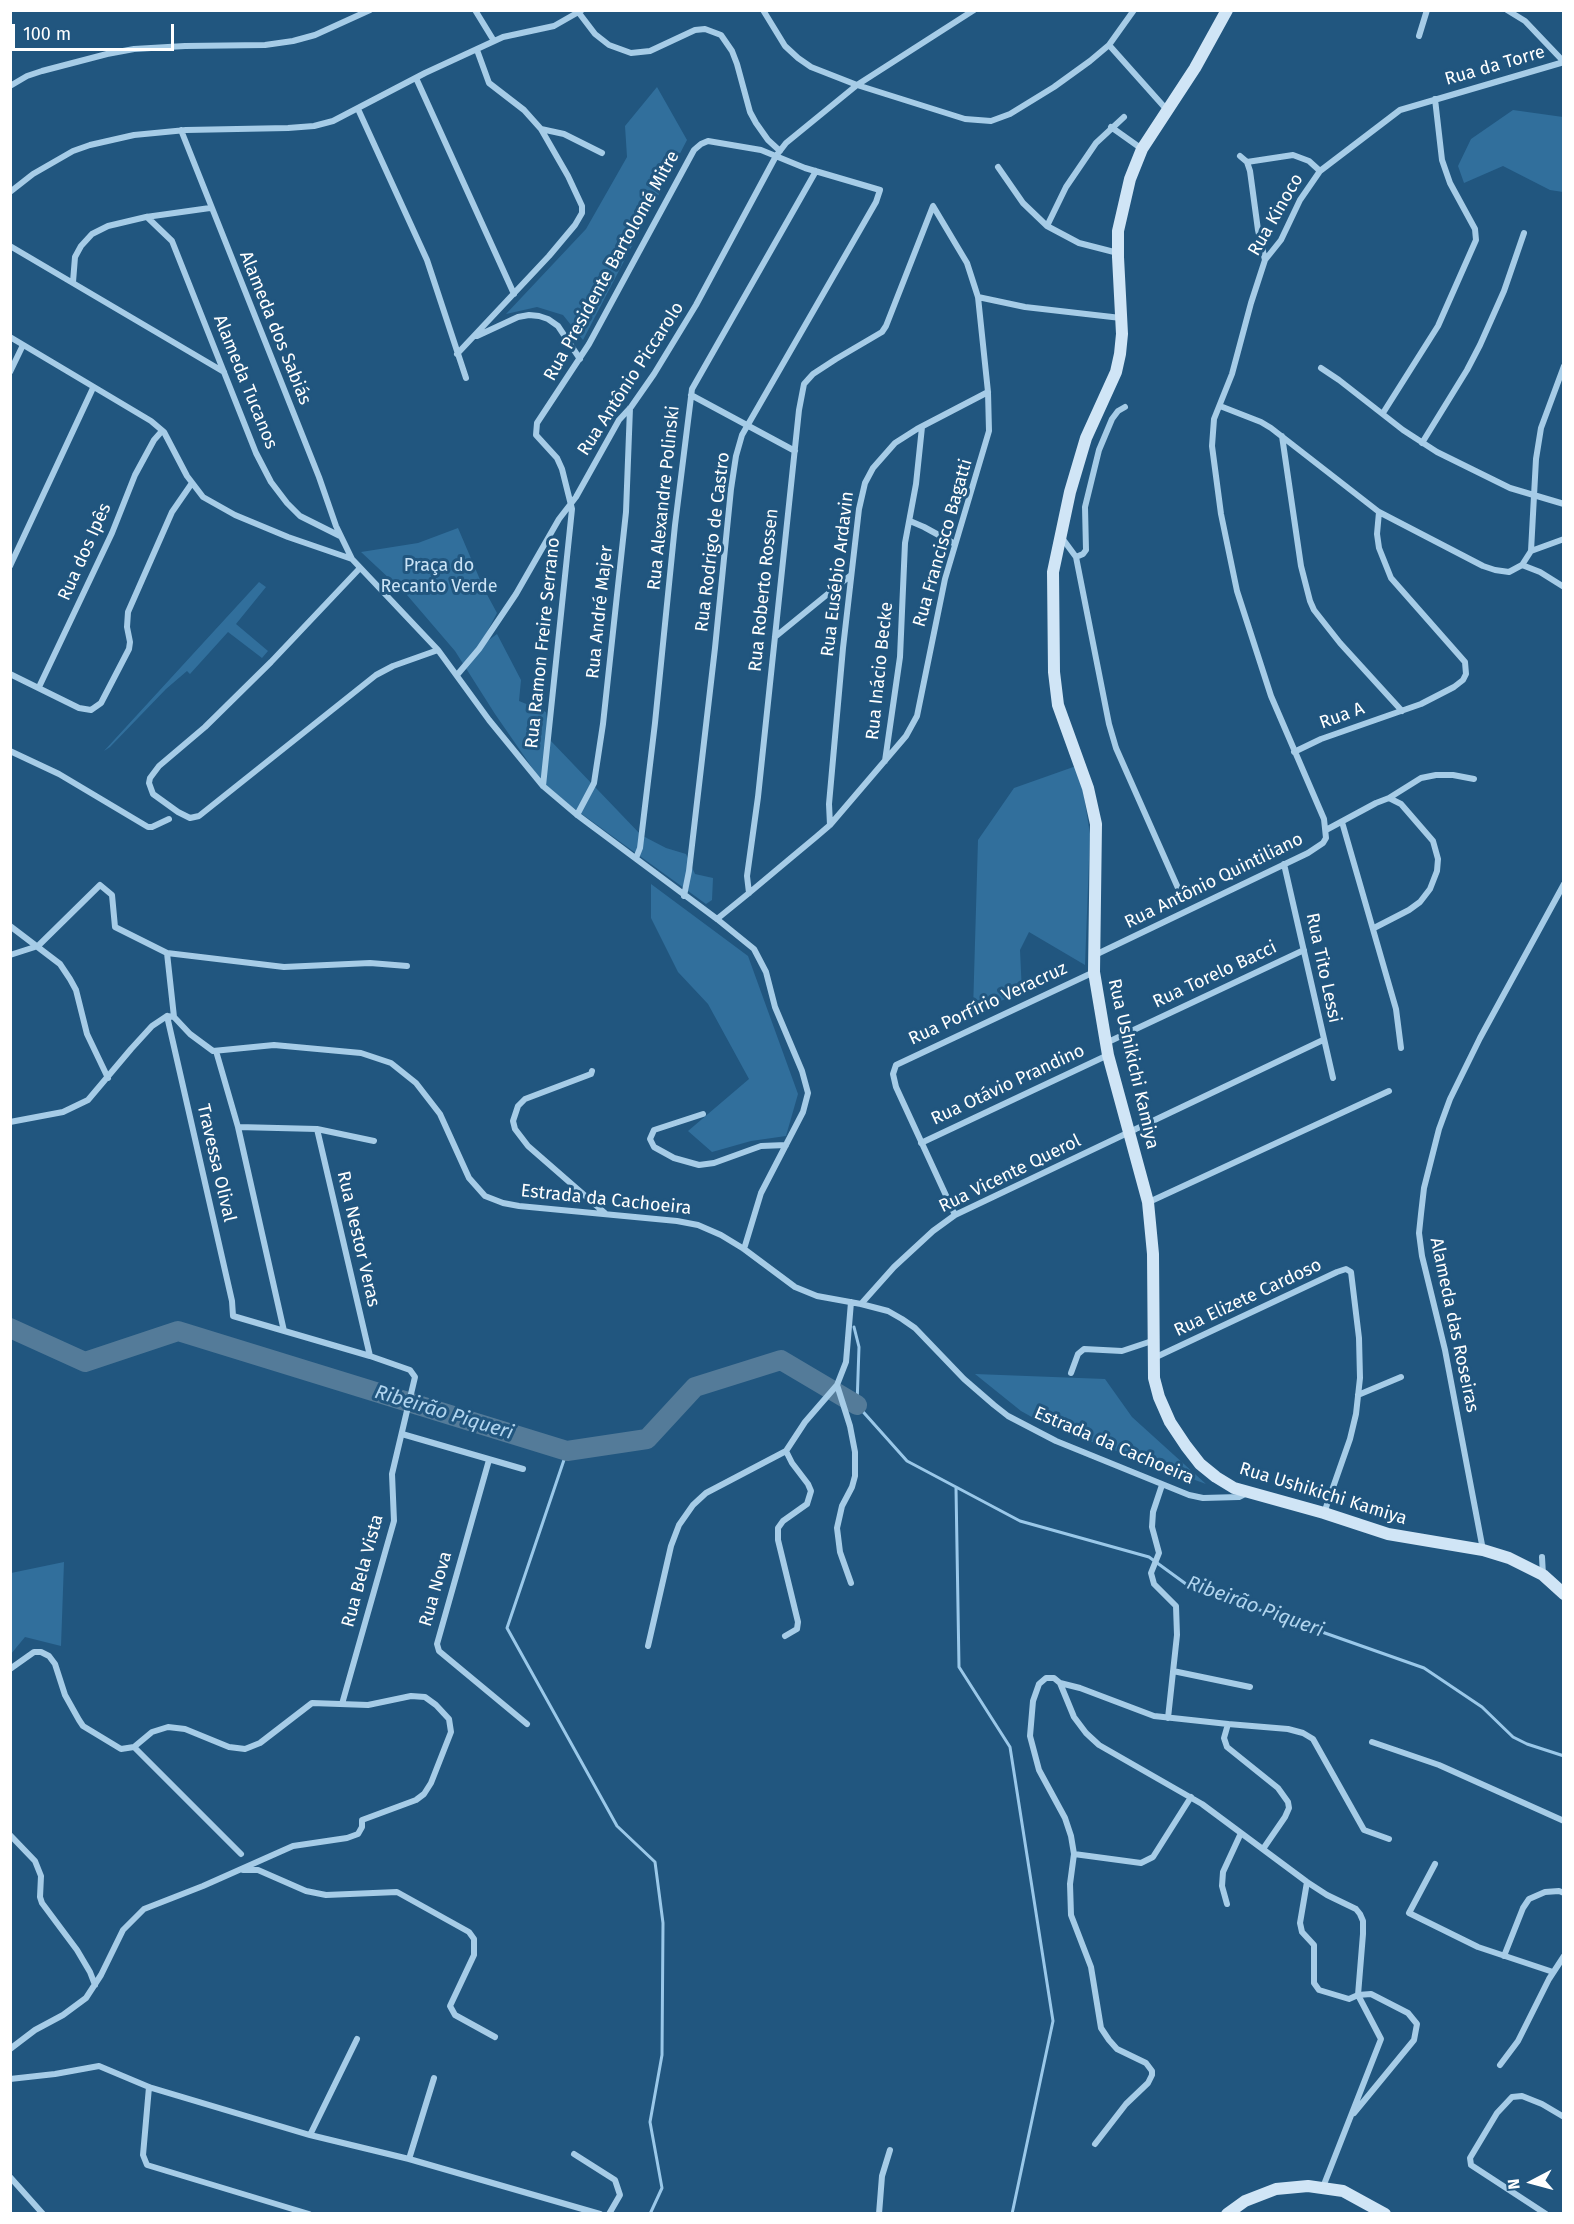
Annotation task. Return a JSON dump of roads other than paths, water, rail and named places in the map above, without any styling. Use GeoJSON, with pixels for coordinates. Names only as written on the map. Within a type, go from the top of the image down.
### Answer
{"type":"FeatureCollection","features":[{"type":"Feature","properties":{"kind":"main road","name":"Rua Ushikichi Kamiya"},"geometry":{"type":"LineString","coordinates":[[1227,10],[1195,68],[1142,149],[1131,176],[1118,231],[1122,334],[1116,372],[1086,438],[1070,492],[1053,572],[1054,672],[1058,705],[1088,788],[1096,824],[1094,972],[1107,1049],[1148,1202],[1155,1310],[1152,1341],[1154,1378],[1170,1422],[1185,1446],[1200,1464],[1234,1488],[1324,1513],[1388,1534],[1483,1550],[1509,1558],[1543,1575],[1563,1594]]}},
{"type":"Feature","properties":{"kind":"main road"},"geometry":{"type":"LineString","coordinates":[[1227,2214],[1245,2201],[1276,2189],[1308,2186],[1343,2192],[1385,2214]]}},
{"type":"Feature","properties":{"kind":"street"},"geometry":{"type":"LineString","coordinates":[[10,86],[27,76],[42,71],[134,49],[265,45],[294,41],[315,35],[370,10]]}},
{"type":"Feature","properties":{"kind":"street"},"geometry":{"type":"LineString","coordinates":[[475,10],[494,41]]}},
{"type":"Feature","properties":{"kind":"street"},"geometry":{"type":"LineString","coordinates":[[763,10],[785,46],[811,67],[965,119],[991,121],[1010,114],[1054,87],[1110,45],[1134,10]]}},
{"type":"Feature","properties":{"kind":"street","name":"Rua Antônio Piccarolo"},"geometry":{"type":"LineString","coordinates":[[457,675],[479,649],[516,594],[619,420],[654,374],[696,305],[786,143],[857,84],[974,10]]}},
{"type":"Feature","properties":{"kind":"street"},"geometry":{"type":"LineString","coordinates":[[1419,36],[1427,10]]}},
{"type":"Feature","properties":{"kind":"street"},"geometry":{"type":"LineString","coordinates":[[1507,10],[1525,21],[1563,62]]}},
{"type":"Feature","properties":{"kind":"street"},"geometry":{"type":"LineString","coordinates":[[10,192],[57,159],[81,148],[134,135],[181,130],[288,128],[314,126],[333,121],[494,41],[514,34],[554,26],[581,11],[595,34],[609,45],[631,53],[650,51],[695,30],[705,29],[721,35],[737,63],[750,112],[778,154]]}},
{"type":"Feature","properties":{"kind":"street"},"geometry":{"type":"LineString","coordinates":[[1110,45],[1167,111]]}},
{"type":"Feature","properties":{"kind":"street"},"geometry":{"type":"LineString","coordinates":[[457,354],[514,294],[579,220],[582,213],[579,200],[541,129],[524,110],[489,83],[477,50]]}},
{"type":"Feature","properties":{"kind":"street","name":"Rua da Torre"},"geometry":{"type":"LineString","coordinates":[[1435,99],[1563,62]]}},
{"type":"Feature","properties":{"kind":"street"},"geometry":{"type":"LineString","coordinates":[[416,78],[514,294]]}},
{"type":"Feature","properties":{"kind":"street"},"geometry":{"type":"LineString","coordinates":[[1383,413],[1438,326],[1476,240],[1474,229],[1450,183],[1442,160],[1435,99]]}},
{"type":"Feature","properties":{"kind":"street","name":"Rua Kinoco"},"geometry":{"type":"LineString","coordinates":[[1294,752],[1260,666],[1230,564],[1221,514],[1212,430],[1232,374],[1265,260],[1281,240],[1300,200],[1320,171],[1392,115],[1407,107],[1435,99]]}},
{"type":"Feature","properties":{"kind":"street"},"geometry":{"type":"LineString","coordinates":[[358,109],[427,260],[466,378]]}},
{"type":"Feature","properties":{"kind":"street"},"geometry":{"type":"LineString","coordinates":[[1047,226],[1066,187],[1096,143],[1124,117]]}},
{"type":"Feature","properties":{"kind":"street"},"geometry":{"type":"LineString","coordinates":[[1112,127],[1142,149]]}},
{"type":"Feature","properties":{"kind":"street"},"geometry":{"type":"LineString","coordinates":[[541,129],[564,134],[602,153]]}},
{"type":"Feature","properties":{"kind":"street","name":"Alameda dos Sabiás"},"geometry":{"type":"LineString","coordinates":[[181,130],[210,208],[319,477],[340,536],[352,559],[438,650],[524,765],[543,786],[577,815],[717,919],[754,949],[763,962],[775,1007],[807,1083],[807,1101],[761,1193],[744,1249]]}},
{"type":"Feature","properties":{"kind":"street","name":"Rua Presidente Bartolomé Mitre"},"geometry":{"type":"LineString","coordinates":[[571,504],[562,469],[557,458],[540,440],[536,430],[537,423],[580,359],[694,150],[708,141],[761,150],[778,154],[816,171],[880,190]]}},
{"type":"Feature","properties":{"kind":"street"},"geometry":{"type":"LineString","coordinates":[[1247,162],[1293,154],[1309,161],[1320,171]]}},
{"type":"Feature","properties":{"kind":"street"},"geometry":{"type":"LineString","coordinates":[[1240,156],[1247,162],[1253,184],[1261,247],[1265,260]]}},
{"type":"Feature","properties":{"kind":"street"},"geometry":{"type":"LineString","coordinates":[[998,167],[1023,203],[1047,226],[1079,243],[1118,253]]}},
{"type":"Feature","properties":{"kind":"street","name":"Rua Alexandre Polinski"},"geometry":{"type":"LineString","coordinates":[[636,858],[640,848],[655,723],[691,395],[707,361],[816,171]]}},
{"type":"Feature","properties":{"kind":"street","name":"Rua Rodrigo de Castro"},"geometry":{"type":"LineString","coordinates":[[684,896],[716,648],[736,456],[742,435],[876,202],[880,190]]}},
{"type":"Feature","properties":{"kind":"street","name":"Rua Roberto Rossen"},"geometry":{"type":"LineString","coordinates":[[749,893],[747,876],[799,410],[807,380],[846,351],[882,333],[933,206],[967,263],[978,297]]}},
{"type":"Feature","properties":{"kind":"street"},"geometry":{"type":"LineString","coordinates":[[73,282],[75,257],[92,234],[108,226],[147,217],[210,208]]}},
{"type":"Feature","properties":{"kind":"street","name":"Alameda Tucanos"},"geometry":{"type":"LineString","coordinates":[[147,217],[172,241],[256,453],[271,482],[300,516],[340,536]]}},
{"type":"Feature","properties":{"kind":"street"},"geometry":{"type":"LineString","coordinates":[[1422,443],[1480,345],[1504,291],[1524,233]]}},
{"type":"Feature","properties":{"kind":"street"},"geometry":{"type":"LineString","coordinates":[[10,246],[224,372]]}},
{"type":"Feature","properties":{"kind":"street"},"geometry":{"type":"LineString","coordinates":[[988,392],[978,297],[1025,307],[1121,318]]}},
{"type":"Feature","properties":{"kind":"street"},"geometry":{"type":"LineString","coordinates":[[473,338],[518,317],[539,316],[558,326],[580,359]]}},
{"type":"Feature","properties":{"kind":"street"},"geometry":{"type":"LineString","coordinates":[[10,337],[151,421],[162,431],[192,483],[203,497],[235,515],[288,537],[352,559]]}},
{"type":"Feature","properties":{"kind":"street"},"geometry":{"type":"LineString","coordinates":[[10,372],[23,345]]}},
{"type":"Feature","properties":{"kind":"street"},"geometry":{"type":"LineString","coordinates":[[1220,406],[1260,422],[1282,436],[1379,512],[1495,570],[1509,572],[1522,565],[1531,550],[1536,459],[1541,428],[1563,366]]}},
{"type":"Feature","properties":{"kind":"street"},"geometry":{"type":"LineString","coordinates":[[1321,368],[1422,443],[1510,488],[1563,504]]}},
{"type":"Feature","properties":{"kind":"street"},"geometry":{"type":"LineString","coordinates":[[10,566],[93,388]]}},
{"type":"Feature","properties":{"kind":"street","name":"Rua Eusébio Ardavin"},"geometry":{"type":"LineString","coordinates":[[830,825],[833,754],[851,575],[860,501],[869,475],[878,461],[895,443],[988,392]]}},
{"type":"Feature","properties":{"kind":"street","name":"Rua Francisco Bagatti"},"geometry":{"type":"LineString","coordinates":[[885,762],[906,736],[917,716],[933,631],[955,544],[986,446],[989,431],[988,392]]}},
{"type":"Feature","properties":{"kind":"street"},"geometry":{"type":"LineString","coordinates":[[691,395],[795,451]]}},
{"type":"Feature","properties":{"kind":"street"},"geometry":{"type":"LineString","coordinates":[[1076,556],[1083,554],[1086,550],[1085,507],[1099,450],[1112,419],[1118,411],[1125,407]]}},
{"type":"Feature","properties":{"kind":"street","name":"Rua André Majer"},"geometry":{"type":"LineString","coordinates":[[577,815],[594,783],[603,724],[628,483],[630,408]]}},
{"type":"Feature","properties":{"kind":"street","name":"Rua Inácio Becke"},"geometry":{"type":"LineString","coordinates":[[717,919],[830,825],[885,762],[900,657],[903,566],[922,427]]}},
{"type":"Feature","properties":{"kind":"street","name":"Rua dos Ipês"},"geometry":{"type":"LineString","coordinates":[[39,687],[112,533],[135,475],[154,440],[162,431]]}},
{"type":"Feature","properties":{"kind":"street"},"geometry":{"type":"LineString","coordinates":[[1282,436],[1299,555],[1310,602],[1328,628],[1402,711]]}},
{"type":"Feature","properties":{"kind":"street"},"geometry":{"type":"LineString","coordinates":[[10,674],[79,708],[91,710],[101,703],[124,660],[130,642],[127,627],[128,612],[172,512],[192,483]]}},
{"type":"Feature","properties":{"kind":"street","name":"Rua Ramon Freire Serrano"},"geometry":{"type":"LineString","coordinates":[[543,786],[572,526],[571,504]]}},
{"type":"Feature","properties":{"kind":"street","name":"Rua A"},"geometry":{"type":"LineString","coordinates":[[1294,752],[1316,741],[1421,704],[1463,680],[1465,662],[1391,578],[1379,548],[1377,534],[1379,512]]}},
{"type":"Feature","properties":{"kind":"street"},"geometry":{"type":"LineString","coordinates":[[910,521],[955,544]]}},
{"type":"Feature","properties":{"kind":"street"},"geometry":{"type":"LineString","coordinates":[[1060,536],[1076,556],[1109,724],[1116,748],[1178,888]]}},
{"type":"Feature","properties":{"kind":"street"},"geometry":{"type":"LineString","coordinates":[[1531,550],[1563,539]]}},
{"type":"Feature","properties":{"kind":"street"},"geometry":{"type":"LineString","coordinates":[[1522,565],[1540,572],[1563,587]]}},
{"type":"Feature","properties":{"kind":"street"},"geometry":{"type":"LineString","coordinates":[[360,568],[214,719],[159,766],[150,778],[153,794],[190,818],[199,816],[376,675],[393,666],[438,650]]}},
{"type":"Feature","properties":{"kind":"street"},"geometry":{"type":"LineString","coordinates":[[775,637],[851,575]]}},
{"type":"Feature","properties":{"kind":"street"},"geometry":{"type":"LineString","coordinates":[[10,751],[59,774],[148,826],[152,827],[169,819]]}},
{"type":"Feature","properties":{"kind":"street","name":"Rua Antônio Quintiliano"},"geometry":{"type":"LineString","coordinates":[[1094,955],[1319,847],[1326,838],[1324,819],[1294,752]]}},
{"type":"Feature","properties":{"kind":"street"},"geometry":{"type":"LineString","coordinates":[[1326,830],[1376,802],[1389,798],[1421,778],[1453,775],[1474,779]]}},
{"type":"Feature","properties":{"kind":"street"},"geometry":{"type":"LineString","coordinates":[[1374,927],[1420,902],[1430,890],[1437,871],[1438,859],[1433,841],[1401,804],[1389,798]]}},
{"type":"Feature","properties":{"kind":"street"},"geometry":{"type":"LineString","coordinates":[[1342,822],[1396,1009],[1401,1048]]}},
{"type":"Feature","properties":{"kind":"street","name":"Rua Tito Lessi"},"geometry":{"type":"LineString","coordinates":[[1284,864],[1333,1078]]}},
{"type":"Feature","properties":{"kind":"street","name":"Alameda das Roseiras"},"geometry":{"type":"LineString","coordinates":[[1483,1550],[1445,1350],[1422,1256],[1419,1233],[1421,1214],[1439,1129],[1450,1099],[1480,1038],[1563,884]]}},
{"type":"Feature","properties":{"kind":"street"},"geometry":{"type":"LineString","coordinates":[[10,955],[38,946],[100,885],[112,895],[115,927],[167,953],[298,967],[369,963],[407,966]]}},
{"type":"Feature","properties":{"kind":"street"},"geometry":{"type":"LineString","coordinates":[[10,926],[60,963],[72,982],[87,1034],[108,1078]]}},
{"type":"Feature","properties":{"kind":"street","name":"Rua Torelo Bacci"},"geometry":{"type":"LineString","coordinates":[[1107,1049],[1304,950]]}},
{"type":"Feature","properties":{"kind":"street","name":"Travessa Olival"},"geometry":{"type":"LineString","coordinates":[[167,953],[170,1016],[232,1301],[233,1316],[285,1331]]}},
{"type":"Feature","properties":{"kind":"street","name":"Rua Porfírio Veracruz"},"geometry":{"type":"LineString","coordinates":[[921,1143],[896,1087],[893,1074],[896,1065],[1094,972]]}},
{"type":"Feature","properties":{"kind":"street"},"geometry":{"type":"LineString","coordinates":[[10,1122],[49,1116],[88,1100],[152,1026],[170,1016],[208,1048],[216,1051],[238,1127],[285,1331],[370,1356]]}},
{"type":"Feature","properties":{"kind":"street","name":"Rua Vicente Querol"},"geometry":{"type":"LineString","coordinates":[[861,1304],[894,1267],[933,1231],[955,1215],[1130,1134],[1323,1040]]}},
{"type":"Feature","properties":{"kind":"street","name":"Estrada da Cachoeira"},"geometry":{"type":"LineString","coordinates":[[216,1051],[274,1045],[361,1053],[391,1063],[416,1083],[440,1114],[469,1178],[485,1196],[519,1206],[698,1225],[744,1249],[795,1287],[817,1296],[888,1311],[915,1328],[977,1391],[1008,1416],[1056,1441],[1189,1495],[1203,1498],[1239,1497],[1248,1493]]}},
{"type":"Feature","properties":{"kind":"street","name":"Rua Otávio Prandino"},"geometry":{"type":"LineString","coordinates":[[921,1143],[1107,1049]]}},
{"type":"Feature","properties":{"kind":"street"},"geometry":{"type":"LineString","coordinates":[[592,1071],[591,1074],[525,1099],[518,1106],[513,1121],[515,1129],[528,1146],[607,1214]]}},
{"type":"Feature","properties":{"kind":"street"},"geometry":{"type":"LineString","coordinates":[[1148,1202],[1389,1091]]}},
{"type":"Feature","properties":{"kind":"street"},"geometry":{"type":"LineString","coordinates":[[703,1114],[654,1130],[650,1138],[654,1148],[674,1158],[699,1165],[714,1163],[761,1146],[786,1145]]}},
{"type":"Feature","properties":{"kind":"street"},"geometry":{"type":"LineString","coordinates":[[238,1127],[317,1129],[374,1141]]}},
{"type":"Feature","properties":{"kind":"street","name":"Rua Nestor Veras"},"geometry":{"type":"LineString","coordinates":[[317,1129],[370,1356]]}},
{"type":"Feature","properties":{"kind":"street"},"geometry":{"type":"LineString","coordinates":[[921,1143],[955,1215]]}},
{"type":"Feature","properties":{"kind":"street","name":"Rua Elizete Cardoso"},"geometry":{"type":"LineString","coordinates":[[1153,1359],[1336,1272],[1348,1270],[1353,1276],[1359,1338],[1358,1395]]}},
{"type":"Feature","properties":{"kind":"street"},"geometry":{"type":"LineString","coordinates":[[648,1646],[671,1546],[679,1525],[693,1505],[706,1493],[782,1455],[805,1422],[837,1385],[846,1362],[851,1302]]}},
{"type":"Feature","properties":{"kind":"street"},"geometry":{"type":"LineString","coordinates":[[1071,1373],[1078,1354],[1084,1349],[1122,1351],[1152,1341]]}},
{"type":"Feature","properties":{"kind":"street","name":"Rua Bela Vista"},"geometry":{"type":"LineString","coordinates":[[342,1704],[394,1521],[392,1474],[414,1384],[414,1374],[410,1370],[370,1356]]}},
{"type":"Feature","properties":{"kind":"street"},"geometry":{"type":"LineString","coordinates":[[1324,1513],[1350,1439],[1358,1395],[1401,1377]]}},
{"type":"Feature","properties":{"kind":"street"},"geometry":{"type":"LineString","coordinates":[[837,1385],[850,1426],[855,1452],[855,1476],[842,1506],[837,1528],[840,1552],[851,1583]]}},
{"type":"Feature","properties":{"kind":"street"},"geometry":{"type":"LineString","coordinates":[[402,1434],[523,1469]]}},
{"type":"Feature","properties":{"kind":"street"},"geometry":{"type":"LineString","coordinates":[[785,1636],[797,1629],[798,1622],[778,1540],[778,1528],[783,1521],[807,1504],[811,1491],[786,1451]]}},
{"type":"Feature","properties":{"kind":"street","name":"Rua Nova"},"geometry":{"type":"LineString","coordinates":[[489,1460],[437,1644],[439,1651],[527,1724]]}},
{"type":"Feature","properties":{"kind":"street"},"geometry":{"type":"LineString","coordinates":[[1162,1485],[1153,1512],[1152,1527],[1159,1553],[1152,1573],[1154,1584],[1176,1606],[1177,1635],[1168,1718]]}},
{"type":"Feature","properties":{"kind":"street"},"geometry":{"type":"LineString","coordinates":[[1542,1557],[1543,1575]]}},
{"type":"Feature","properties":{"kind":"street"},"geometry":{"type":"LineString","coordinates":[[10,1669],[34,1652],[50,1656],[72,1708],[83,1726],[118,1749],[134,1748],[152,1732],[168,1726],[185,1729],[229,1747],[251,1748],[312,1703],[368,1705],[419,1696],[436,1705],[448,1719],[451,1732],[431,1783],[424,1794],[416,1800],[362,1820],[362,1827],[358,1834],[347,1838],[293,1846],[144,1909],[123,1930],[91,1992],[77,2006],[35,2030],[10,2049]]}},
{"type":"Feature","properties":{"kind":"street"},"geometry":{"type":"LineString","coordinates":[[1173,1671],[1250,1687]]}},
{"type":"Feature","properties":{"kind":"street"},"geometry":{"type":"LineString","coordinates":[[1095,2144],[1126,2104],[1148,2083],[1152,2071],[1146,2063],[1117,2049],[1101,2028],[1092,1967],[1071,1915],[1070,1884],[1074,1854],[1065,1818],[1038,1770],[1030,1736],[1033,1701],[1039,1684],[1046,1678],[1054,1678],[1060,1683],[1080,1688],[1154,1716],[1288,1729],[1303,1733],[1312,1740],[1364,1830],[1389,1839]]}},
{"type":"Feature","properties":{"kind":"street"},"geometry":{"type":"LineString","coordinates":[[1060,1683],[1074,1717],[1099,1745],[1191,1797],[1308,1882],[1327,1895],[1356,1909],[1360,1914],[1363,1921],[1363,1934],[1358,1995],[1381,2039],[1323,2188]]}},
{"type":"Feature","properties":{"kind":"street"},"geometry":{"type":"LineString","coordinates":[[1228,1724],[1224,1738],[1227,1747],[1278,1788],[1288,1802],[1289,1808],[1285,1817],[1263,1849]]}},
{"type":"Feature","properties":{"kind":"street"},"geometry":{"type":"LineString","coordinates":[[1372,1742],[1439,1765],[1563,1821]]}},
{"type":"Feature","properties":{"kind":"street"},"geometry":{"type":"LineString","coordinates":[[134,1748],[241,1854]]}},
{"type":"Feature","properties":{"kind":"street"},"geometry":{"type":"LineString","coordinates":[[1074,1854],[1141,1863],[1153,1857],[1191,1797]]}},
{"type":"Feature","properties":{"kind":"street"},"geometry":{"type":"LineString","coordinates":[[1227,1904],[1222,1886],[1223,1872],[1241,1833]]}},
{"type":"Feature","properties":{"kind":"street"},"geometry":{"type":"LineString","coordinates":[[10,1835],[35,1861],[41,1876],[42,1903],[74,1944],[95,1985]]}},
{"type":"Feature","properties":{"kind":"street"},"geometry":{"type":"LineString","coordinates":[[1435,1864],[1409,1913],[1478,1947],[1553,1972]]}},
{"type":"Feature","properties":{"kind":"street"},"geometry":{"type":"LineString","coordinates":[[240,1870],[258,1870],[306,1891],[326,1895],[397,1892],[469,1932],[475,1945],[474,1954],[450,2006],[455,2015],[495,2037]]}},
{"type":"Feature","properties":{"kind":"street"},"geometry":{"type":"LineString","coordinates":[[1308,1882],[1299,1923],[1302,1932],[1314,1945],[1314,1983],[1319,1990],[1349,1999],[1358,1995],[1371,1994],[1408,2013],[1417,2024],[1414,2040],[1350,2118]]}},
{"type":"Feature","properties":{"kind":"street"},"geometry":{"type":"LineString","coordinates":[[1504,1956],[1523,1908],[1529,1899],[1545,1892],[1563,1893]]}},
{"type":"Feature","properties":{"kind":"street"},"geometry":{"type":"LineString","coordinates":[[1500,2065],[1518,2041],[1563,1956]]}},
{"type":"Feature","properties":{"kind":"street"},"geometry":{"type":"LineString","coordinates":[[310,2134],[357,2038]]}},
{"type":"Feature","properties":{"kind":"street"},"geometry":{"type":"LineString","coordinates":[[10,2079],[99,2066],[149,2087],[600,2214]]}},
{"type":"Feature","properties":{"kind":"street"},"geometry":{"type":"LineString","coordinates":[[409,2159],[434,2078]]}},
{"type":"Feature","properties":{"kind":"street"},"geometry":{"type":"LineString","coordinates":[[149,2087],[142,2155],[147,2165],[309,2214]]}},
{"type":"Feature","properties":{"kind":"street"},"geometry":{"type":"LineString","coordinates":[[1546,2214],[1471,2165],[1470,2162],[1497,2113],[1508,2100],[1517,2096],[1542,2104],[1563,2116]]}},
{"type":"Feature","properties":{"kind":"street"},"geometry":{"type":"LineString","coordinates":[[879,2214],[882,2176],[890,2150]]}},
{"type":"Feature","properties":{"kind":"street"},"geometry":{"type":"LineString","coordinates":[[574,2154],[615,2180],[620,2195],[609,2214]]}},
{"type":"Feature","properties":{"kind":"street"},"geometry":{"type":"LineString","coordinates":[[10,2177],[43,2214]]}},
{"type":"Feature","properties":{"kind":"waterway","name":"Ribeirão Piqueri"},"geometry":{"type":"LineString","coordinates":[[854,1327],[859,1347],[857,1405],[907,1461],[1020,1521],[1149,1557],[1186,1584],[1424,1668],[1482,1707],[1513,1737],[1564,1756]]}},
{"type":"Feature","properties":{"kind":"waterway","name":"Ribeirão Piqueri"},"geometry":{"type":"LineString","coordinates":[[10,1328],[85,1362],[178,1331],[567,1451],[647,1439],[695,1387],[781,1360],[857,1405]]}},
{"type":"Feature","properties":{"kind":"waterway"},"geometry":{"type":"LineString","coordinates":[[567,1451],[507,1628],[617,1826],[655,1862],[663,1923],[662,2055],[650,2122],[662,2188],[650,2214]]}},
{"type":"Feature","properties":{"kind":"waterway"},"geometry":{"type":"LineString","coordinates":[[956,1488],[959,1667],[1010,1747],[1053,2021],[1012,2214]]}},
{"type":"Feature","properties":{"kind":"park label","name":"Praça do Recanto Verde"},"geometry":{"type":"Point","coordinates":[439,576]}}]}
